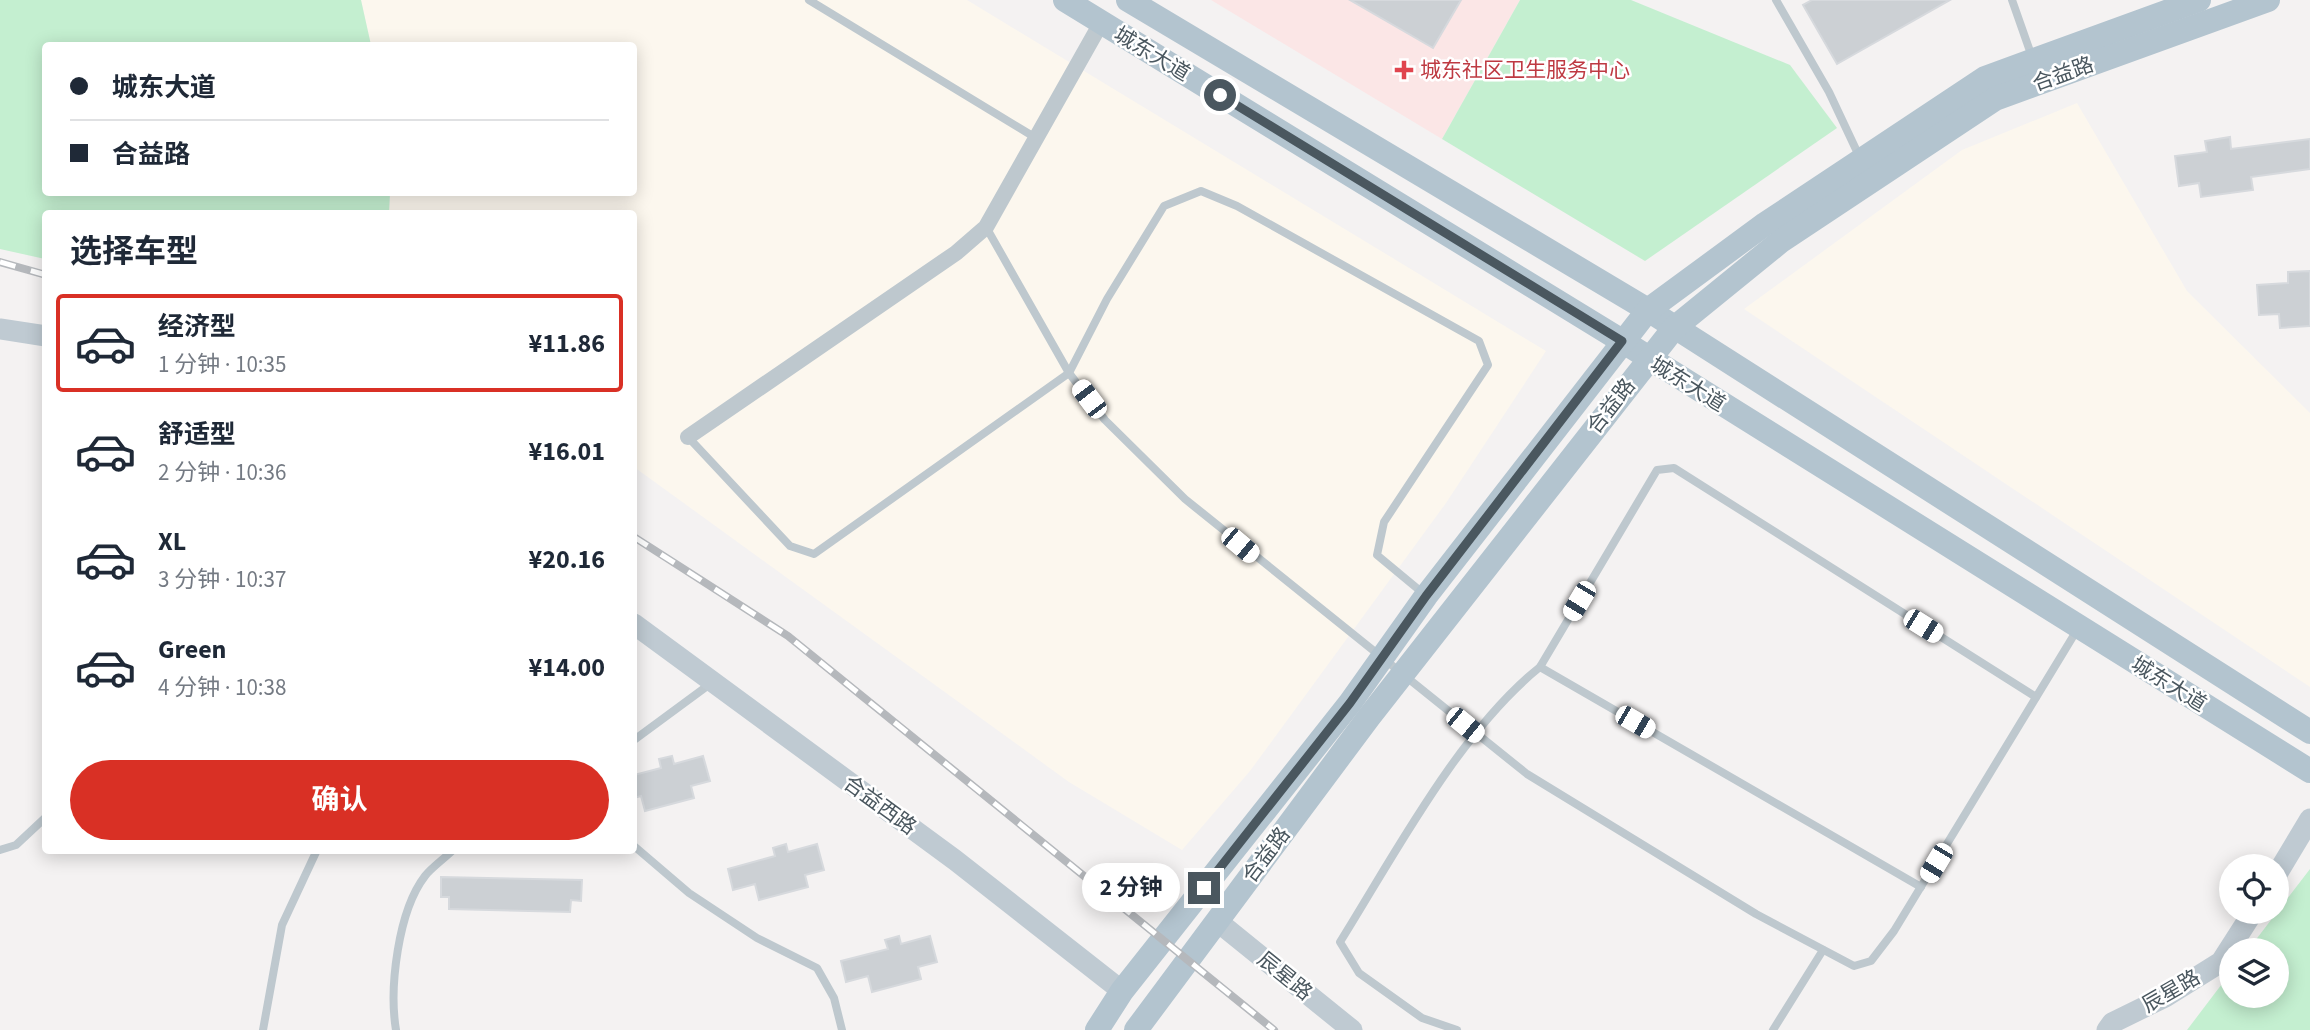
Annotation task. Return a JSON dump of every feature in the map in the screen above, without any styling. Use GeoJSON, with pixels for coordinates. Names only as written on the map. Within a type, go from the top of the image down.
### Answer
{"type":"FeatureCollection","features":[{"type":"Feature","properties":{"kind":"main road","name":"城东大道"},"geometry":{"type":"LineString","coordinates":[[1065,0],[1622,341],[2310,771]]}},
{"type":"Feature","properties":{"kind":"main road","name":"城东大道"},"geometry":{"type":"LineString","coordinates":[[1128,0],[1648,310],[2310,732]]}},
{"type":"Feature","properties":{"kind":"main road","name":"合益路"},"geometry":{"type":"LineString","coordinates":[[1097,1030],[1122,991],[1350,703],[1426,596],[1648,310],[1765,224],[1985,78],[2199,0]]}},
{"type":"Feature","properties":{"kind":"main road","name":"合益路"},"geometry":{"type":"LineString","coordinates":[[1136,1030],[1369,717],[1674,328],[1781,241],[1995,99],[2227,7],[2268,0]]}},
{"type":"Feature","properties":{"kind":"street"},"geometry":{"type":"LineString","coordinates":[[688,437],[956,253],[986,228],[1101,23]]}},
{"type":"Feature","properties":{"kind":"street"},"geometry":{"type":"LineString","coordinates":[[0,329],[42,335]]}},
{"type":"Feature","properties":{"kind":"street","name":"合益西路"},"geometry":{"type":"LineString","coordinates":[[637,626],[955,860],[1122,991]]}},
{"type":"Feature","properties":{"kind":"street"},"geometry":{"type":"LineString","coordinates":[[2289,854],[2310,819]]}},
{"type":"Feature","properties":{"kind":"street","name":"辰星路"},"geometry":{"type":"LineString","coordinates":[[1217,921],[1352,1030]]}},
{"type":"Feature","properties":{"kind":"street","name":"辰星路"},"geometry":{"type":"LineString","coordinates":[[2107,1030],[2112,1023],[2165,997],[2221,962],[2245,924]]}},
{"type":"Feature","properties":{"kind":"lane"},"geometry":{"type":"LineString","coordinates":[[809,0],[1036,138]]}},
{"type":"Feature","properties":{"kind":"lane"},"geometry":{"type":"LineString","coordinates":[[1776,0],[1829,92],[1861,160]]}},
{"type":"Feature","properties":{"kind":"lane"},"geometry":{"type":"LineString","coordinates":[[2012,0],[2034,60]]}},
{"type":"Feature","properties":{"kind":"lane"},"geometry":{"type":"LineString","coordinates":[[688,437],[790,546],[814,554],[1069,373],[1107,299],[1164,206],[1200,191],[1237,206],[1479,341],[1488,365],[1384,522],[1381,533],[1377,555],[1426,596]]}},
{"type":"Feature","properties":{"kind":"lane"},"geometry":{"type":"LineString","coordinates":[[986,228],[1069,373],[1105,420],[1185,499],[1258,561],[1527,774],[1756,914],[1854,966],[1871,961],[1894,931],[2079,628]]}},
{"type":"Feature","properties":{"kind":"lane"},"geometry":{"type":"LineString","coordinates":[[1457,1030],[1422,1018],[1359,973],[1340,942],[1434,792],[1512,690],[1540,667],[1657,470],[1674,468],[2036,697]]}},
{"type":"Feature","properties":{"kind":"lane"},"geometry":{"type":"LineString","coordinates":[[1540,667],[1921,887]]}},
{"type":"Feature","properties":{"kind":"lane"},"geometry":{"type":"LineString","coordinates":[[637,738],[712,682]]}},
{"type":"Feature","properties":{"kind":"lane"},"geometry":{"type":"LineString","coordinates":[[0,850],[16,845],[42,821]]}},
{"type":"Feature","properties":{"kind":"lane"},"geometry":{"type":"LineString","coordinates":[[637,849],[689,893],[757,939],[817,968],[834,998],[842,1030]]}},
{"type":"Feature","properties":{"kind":"lane"},"geometry":{"type":"LineString","coordinates":[[263,1030],[282,925],[315,854]]}},
{"type":"Feature","properties":{"kind":"lane"},"geometry":{"type":"LineString","coordinates":[[396,1030],[392,1006],[399,934],[424,877],[449,854]]}},
{"type":"Feature","properties":{"kind":"lane"},"geometry":{"type":"LineString","coordinates":[[1773,1030],[1823,950]]}},
{"type":"Feature","properties":{"kind":"shaded area"},"geometry":{"type":"Polygon","coordinates":[[[361,0],[967,0],[1546,351],[1446,503],[1250,771],[1182,850],[1069,782],[637,469],[637,210],[389,210],[390,196],[637,196],[637,42],[370,42],[361,0]]]}},
{"type":"Feature","properties":{"kind":"shaded area","name":"城东社区卫生服务中心"},"geometry":{"type":"Polygon","coordinates":[[[1211,0],[1520,0],[1442,139],[1211,0]]]}},
{"type":"Feature","properties":{"kind":"shaded area"},"geometry":{"type":"Polygon","coordinates":[[[2077,103],[2187,291],[2310,413],[2310,687],[1744,309],[1962,150],[2077,103]]]}},
{"type":"Feature","properties":{"kind":"green space"},"geometry":{"type":"Polygon","coordinates":[[[0,0],[361,0],[370,42],[42,42],[42,196],[390,196],[389,210],[42,210],[42,258],[0,249],[0,0]]]}},
{"type":"Feature","properties":{"kind":"green space"},"geometry":{"type":"Polygon","coordinates":[[[1520,0],[1631,0],[1790,65],[1837,128],[1645,261],[1442,139],[1520,0]]]}},
{"type":"Feature","properties":{"kind":"green space"},"geometry":{"type":"Polygon","coordinates":[[[2310,869],[2310,1030],[2187,1030],[2219,988],[2219,1008],[2289,1008],[2289,938],[2257,938],[2268,924],[2289,924],[2289,896],[2310,869]]]}},
{"type":"Feature","properties":{"kind":"building"},"geometry":{"type":"Polygon","coordinates":[[[1350,0],[1461,0],[1433,48],[1350,0]]]}},
{"type":"Feature","properties":{"kind":"building"},"geometry":{"type":"Polygon","coordinates":[[[1812,0],[1950,0],[1837,64],[1803,5],[1812,0]]]}},
{"type":"Feature","properties":{"kind":"building"},"geometry":{"type":"Polygon","coordinates":[[[2230,137],[2231,149],[2310,139],[2310,169],[2251,177],[2253,190],[2201,197],[2199,183],[2179,186],[2175,156],[2207,152],[2205,141],[2230,137]]]}},
{"type":"Feature","properties":{"kind":"building"},"geometry":{"type":"Polygon","coordinates":[[[2310,271],[2310,326],[2280,328],[2279,314],[2259,315],[2257,285],[2288,283],[2288,272],[2310,271]]]}},
{"type":"Feature","properties":{"kind":"building"},"geometry":{"type":"Polygon","coordinates":[[[672,756],[674,764],[703,756],[710,781],[691,786],[694,798],[645,811],[641,796],[637,797],[637,774],[661,768],[659,759],[672,756]]]}},
{"type":"Feature","properties":{"kind":"building"},"geometry":{"type":"Polygon","coordinates":[[[786,844],[788,852],[817,844],[824,870],[805,875],[808,887],[759,900],[755,884],[733,890],[728,869],[775,856],[773,848],[786,844]]]}},
{"type":"Feature","properties":{"kind":"building"},"geometry":{"type":"Polygon","coordinates":[[[441,877],[582,880],[581,901],[571,900],[570,912],[449,909],[449,897],[441,897],[441,877]]]}},
{"type":"Feature","properties":{"kind":"building"},"geometry":{"type":"Polygon","coordinates":[[[899,936],[901,944],[930,936],[937,962],[918,967],[921,979],[872,992],[868,976],[846,982],[841,961],[888,949],[885,940],[899,936]]]}},
{"type":"Feature","properties":{"kind":"railway"},"geometry":{"type":"LineString","coordinates":[[0,262],[42,274]]}},
{"type":"Feature","properties":{"kind":"railway"},"geometry":{"type":"LineString","coordinates":[[637,539],[788,636],[1274,1030]]}},
{"type":"Feature","properties":{"kind":"place","name":"城东社区卫生服务中心"},"geometry":{"type":"Point","coordinates":[1404,70]}},
{"type":"Feature","properties":{"kind":"route"},"geometry":{"type":"LineString","coordinates":[[1204,888],[1350,703],[1426,596],[1622,341],[1220,95]]}}]}
